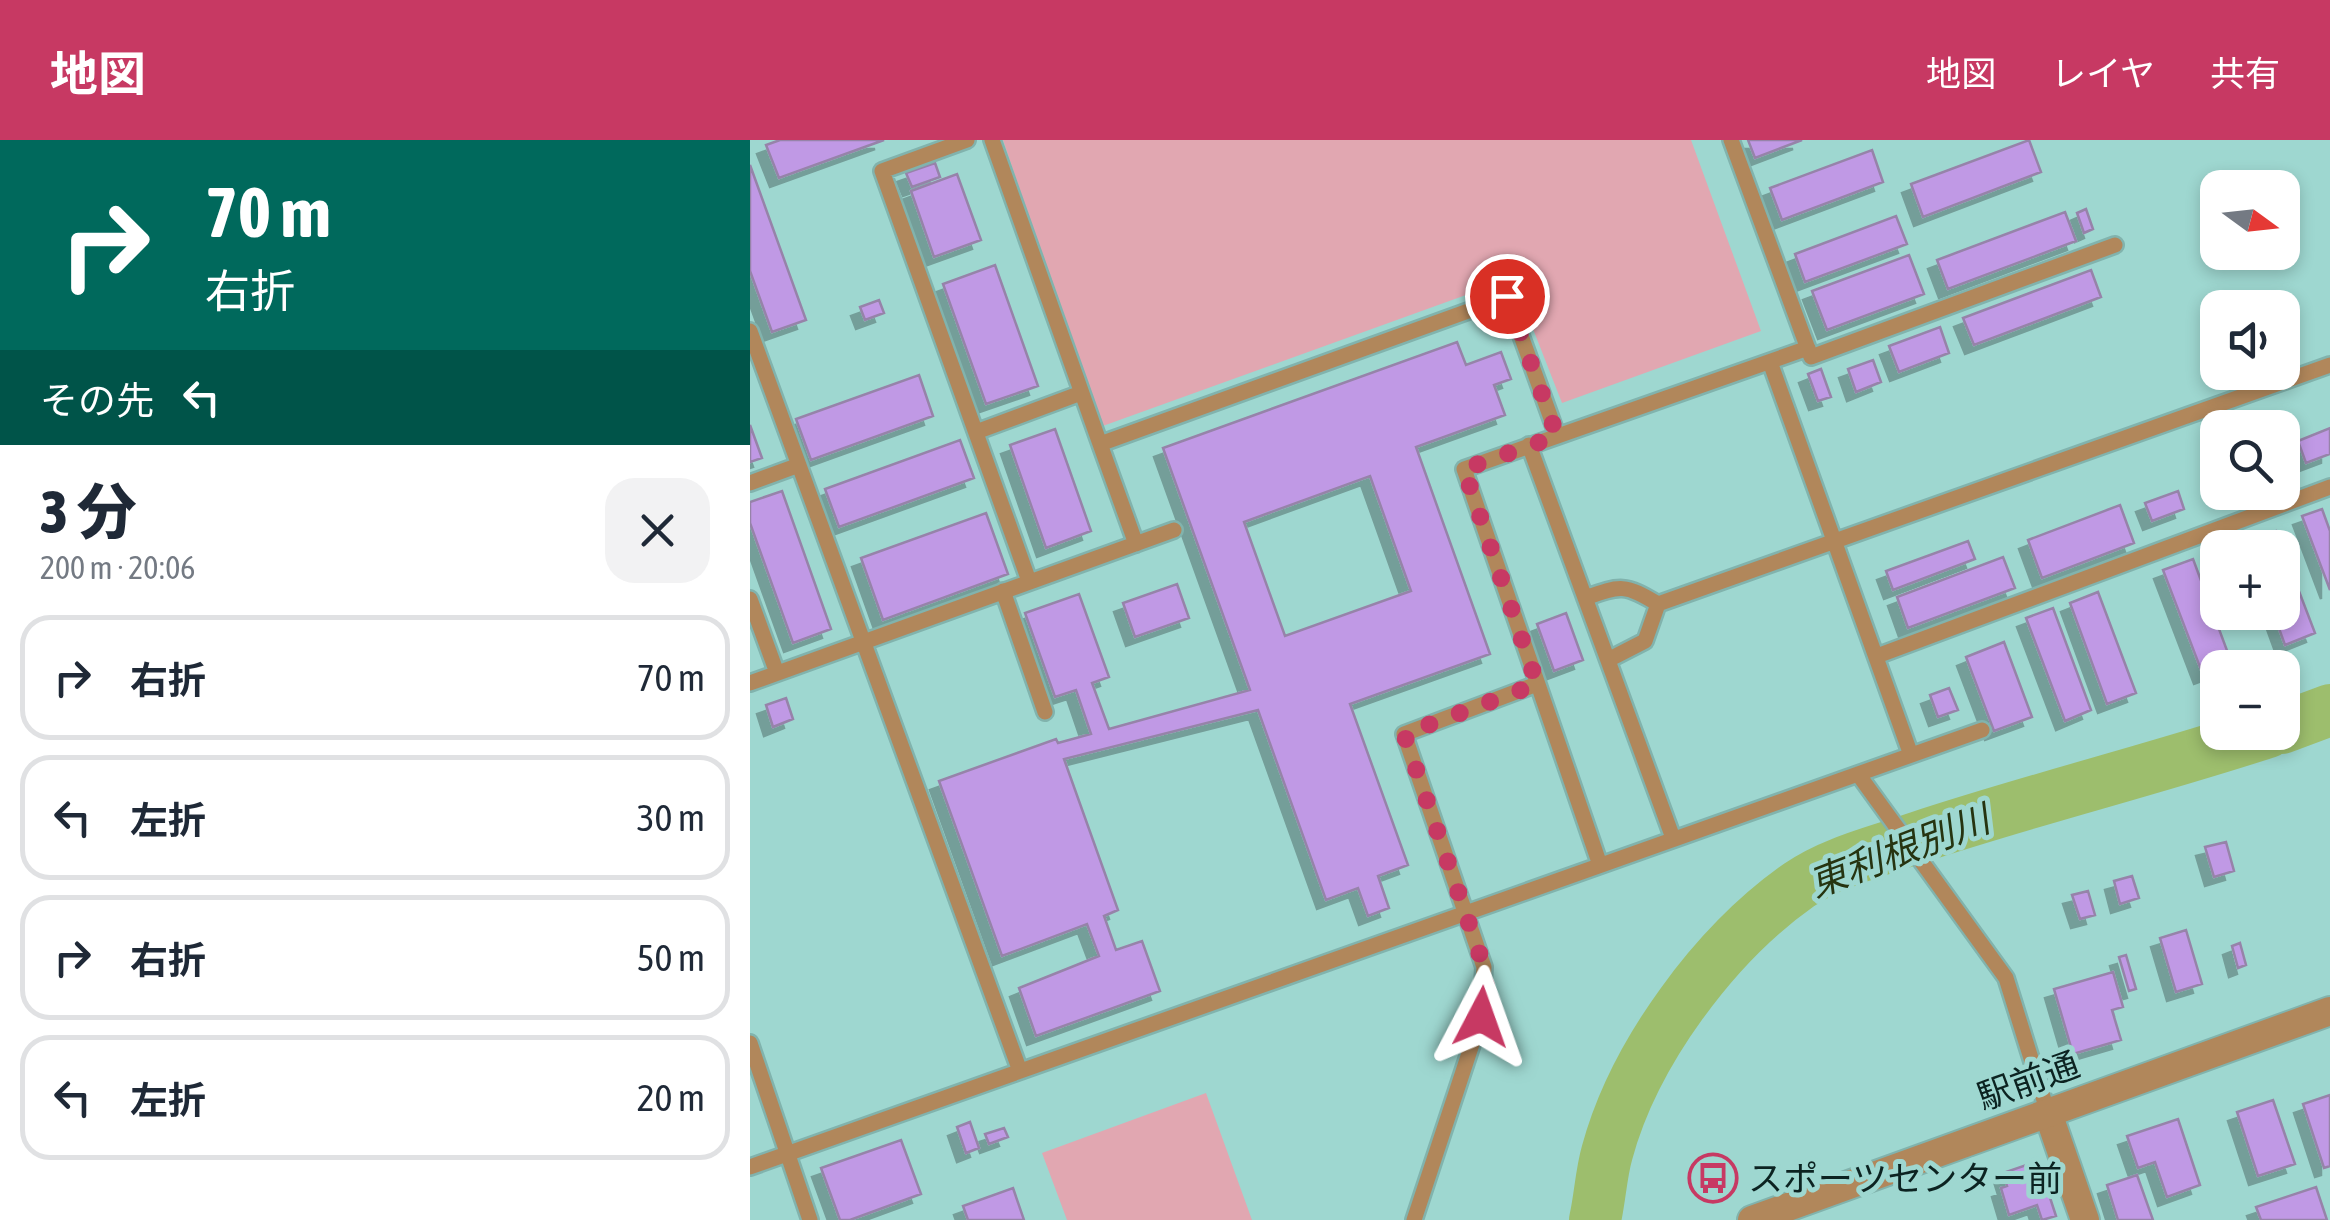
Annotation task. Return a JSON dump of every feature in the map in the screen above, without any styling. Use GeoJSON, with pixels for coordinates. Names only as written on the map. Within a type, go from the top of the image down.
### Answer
{"type":"FeatureCollection","features":[{"type":"Feature","properties":{"kind":"street","name":"駅前通"},"geometry":{"type":"LineString","coordinates":[[1752,1220],[2330,1011]]}},
{"type":"Feature","properties":{"kind":"street"},"geometry":{"type":"LineString","coordinates":[[2048,1113],[2085,1220]]}},
{"type":"Feature","properties":{"kind":"lane"},"geometry":{"type":"LineString","coordinates":[[967,140],[882,171],[1029,582]]}},
{"type":"Feature","properties":{"kind":"lane"},"geometry":{"type":"LineString","coordinates":[[992,140],[1136,544]]}},
{"type":"Feature","properties":{"kind":"lane"},"geometry":{"type":"LineString","coordinates":[[1732,140],[1811,357],[2115,245]]}},
{"type":"Feature","properties":{"kind":"lane"},"geometry":{"type":"LineString","coordinates":[[1100,444],[1507,296],[1557,436]]}},
{"type":"Feature","properties":{"kind":"lane"},"geometry":{"type":"LineString","coordinates":[[750,332],[1020,1071]]}},
{"type":"Feature","properties":{"kind":"lane"},"geometry":{"type":"LineString","coordinates":[[1600,864],[1464,469],[1808,348]]}},
{"type":"Feature","properties":{"kind":"lane"},"geometry":{"type":"LineString","coordinates":[[1770,362],[1911,755]]}},
{"type":"Feature","properties":{"kind":"lane"},"geometry":{"type":"LineString","coordinates":[[1658,604],[2330,364]]}},
{"type":"Feature","properties":{"kind":"lane"},"geometry":{"type":"LineString","coordinates":[[976,432],[1081,393]]}},
{"type":"Feature","properties":{"kind":"lane"},"geometry":{"type":"LineString","coordinates":[[1529,445],[1673,838]]}},
{"type":"Feature","properties":{"kind":"lane"},"geometry":{"type":"LineString","coordinates":[[750,483],[799,466]]}},
{"type":"Feature","properties":{"kind":"lane"},"geometry":{"type":"LineString","coordinates":[[1877,656],[2330,488]]}},
{"type":"Feature","properties":{"kind":"lane"},"geometry":{"type":"LineString","coordinates":[[750,683],[1174,530]]}},
{"type":"Feature","properties":{"kind":"lane"},"geometry":{"type":"LineString","coordinates":[[1585,598],[1620,586],[1658,604]]}},
{"type":"Feature","properties":{"kind":"lane"},"geometry":{"type":"LineString","coordinates":[[1003,591],[1046,712]]}},
{"type":"Feature","properties":{"kind":"lane"},"geometry":{"type":"LineString","coordinates":[[750,599],[777,672]]}},
{"type":"Feature","properties":{"kind":"lane"},"geometry":{"type":"LineString","coordinates":[[1608,660],[1646,641],[1658,604]]}},
{"type":"Feature","properties":{"kind":"lane"},"geometry":{"type":"LineString","coordinates":[[1414,1220],[1484,1002],[1484,967],[1404,734],[1537,684]]}},
{"type":"Feature","properties":{"kind":"lane"},"geometry":{"type":"LineString","coordinates":[[750,1167],[1982,730]]}},
{"type":"Feature","properties":{"kind":"lane"},"geometry":{"type":"LineString","coordinates":[[1858,774],[2006,978],[2048,1113]]}},
{"type":"Feature","properties":{"kind":"lane"},"geometry":{"type":"LineString","coordinates":[[750,1043],[756,1080],[788,1154],[810,1220]]}},
{"type":"Feature","properties":{"kind":"shaded area"},"geometry":{"type":"Polygon","coordinates":[[[1003,140],[1691,140],[1761,331],[1562,403],[1513,278],[1100,427],[1003,140]]]}},
{"type":"Feature","properties":{"kind":"shaded area"},"geometry":{"type":"Polygon","coordinates":[[[1206,1093],[1252,1220],[1067,1220],[1042,1153],[1206,1093]]]}},
{"type":"Feature","properties":{"kind":"building"},"geometry":{"type":"Polygon","coordinates":[[[780,140],[884,140],[779,178],[766,145],[780,140]]]}},
{"type":"Feature","properties":{"kind":"building"},"geometry":{"type":"Polygon","coordinates":[[[1748,140],[1802,140],[1755,158],[1748,140]]]}},
{"type":"Feature","properties":{"kind":"building"},"geometry":{"type":"Polygon","coordinates":[[[2029,140],[2041,172],[1923,217],[1911,184],[2029,140]]]}},
{"type":"Feature","properties":{"kind":"building"},"geometry":{"type":"Polygon","coordinates":[[[1872,150],[1883,182],[1782,220],[1770,188],[1872,150]]]}},
{"type":"Feature","properties":{"kind":"building"},"geometry":{"type":"Polygon","coordinates":[[[935,163],[940,177],[912,187],[906,173],[935,163]]]}},
{"type":"Feature","properties":{"kind":"building"},"geometry":{"type":"Polygon","coordinates":[[[750,165],[806,320],[772,332],[750,271],[750,165]]]}},
{"type":"Feature","properties":{"kind":"building"},"geometry":{"type":"Polygon","coordinates":[[[957,174],[981,240],[934,257],[911,191],[957,174]]]}},
{"type":"Feature","properties":{"kind":"building"},"geometry":{"type":"Polygon","coordinates":[[[2086,209],[2093,229],[2084,233],[2077,213],[2086,209]]]}},
{"type":"Feature","properties":{"kind":"building"},"geometry":{"type":"Polygon","coordinates":[[[2065,212],[2076,241],[1948,289],[1937,260],[2065,212]]]}},
{"type":"Feature","properties":{"kind":"building"},"geometry":{"type":"Polygon","coordinates":[[[1896,216],[1907,244],[1805,282],[1795,254],[1896,216]]]}},
{"type":"Feature","properties":{"kind":"building"},"geometry":{"type":"Polygon","coordinates":[[[1909,255],[1924,294],[1827,330],[1812,291],[1909,255]]]}},
{"type":"Feature","properties":{"kind":"building"},"geometry":{"type":"Polygon","coordinates":[[[995,265],[1038,386],[986,404],[943,284],[995,265]]]}},
{"type":"Feature","properties":{"kind":"building"},"geometry":{"type":"Polygon","coordinates":[[[2091,270],[2101,297],[1974,345],[1963,318],[2091,270]]]}},
{"type":"Feature","properties":{"kind":"building"},"geometry":{"type":"Polygon","coordinates":[[[879,300],[884,313],[865,320],[860,307],[879,300]]]}},
{"type":"Feature","properties":{"kind":"building"},"geometry":{"type":"Polygon","coordinates":[[[1940,327],[1949,353],[1899,372],[1889,346],[1940,327]]]}},
{"type":"Feature","properties":{"kind":"building"},"geometry":{"type":"Polygon","coordinates":[[[1457,342],[1466,365],[1501,352],[1511,379],[1494,385],[1505,415],[1416,447],[1490,654],[1350,704],[1408,865],[1378,876],[1389,908],[1368,916],[1358,888],[1326,900],[1258,710],[1064,759],[1118,910],[1104,916],[1116,950],[1142,941],[1160,991],[1036,1036],[1019,988],[1099,956],[1087,924],[1002,956],[939,781],[1056,739],[1058,743],[1091,734],[1076,690],[1055,697],[1025,613],[1079,594],[1109,677],[1092,683],[1109,729],[1250,690],[1163,448],[1457,342]],[[1370,476],[1244,522],[1285,636],[1411,591],[1370,476]]]}},
{"type":"Feature","properties":{"kind":"building"},"geometry":{"type":"Polygon","coordinates":[[[1873,360],[1881,382],[1856,392],[1848,369],[1873,360]]]}},
{"type":"Feature","properties":{"kind":"building"},"geometry":{"type":"Polygon","coordinates":[[[1821,369],[1831,397],[1818,401],[1808,374],[1821,369]]]}},
{"type":"Feature","properties":{"kind":"building"},"geometry":{"type":"Polygon","coordinates":[[[919,375],[933,416],[811,460],[796,419],[919,375]]]}},
{"type":"Feature","properties":{"kind":"building"},"geometry":{"type":"Polygon","coordinates":[[[750,425],[762,458],[750,462],[750,425]]]}},
{"type":"Feature","properties":{"kind":"building"},"geometry":{"type":"Polygon","coordinates":[[[2330,428],[2330,454],[2306,463],[2300,440],[2330,428]]]}},
{"type":"Feature","properties":{"kind":"building"},"geometry":{"type":"Polygon","coordinates":[[[1055,429],[1091,531],[1046,548],[1010,445],[1055,429]]]}},
{"type":"Feature","properties":{"kind":"building"},"geometry":{"type":"Polygon","coordinates":[[[960,440],[974,478],[839,527],[825,489],[960,440]]]}},
{"type":"Feature","properties":{"kind":"building"},"geometry":{"type":"Polygon","coordinates":[[[782,491],[831,629],[793,643],[750,523],[750,502],[782,491]]]}},
{"type":"Feature","properties":{"kind":"building"},"geometry":{"type":"Polygon","coordinates":[[[2178,491],[2184,509],[2152,521],[2145,503],[2178,491]]]}},
{"type":"Feature","properties":{"kind":"building"},"geometry":{"type":"Polygon","coordinates":[[[2120,505],[2134,543],[2042,578],[2028,540],[2120,505]]]}},
{"type":"Feature","properties":{"kind":"building"},"geometry":{"type":"Polygon","coordinates":[[[2322,509],[2330,531],[2330,590],[2302,516],[2322,509]]]}},
{"type":"Feature","properties":{"kind":"building"},"geometry":{"type":"Polygon","coordinates":[[[986,513],[1008,574],[883,620],[861,558],[986,513]]]}},
{"type":"Feature","properties":{"kind":"building"},"geometry":{"type":"Polygon","coordinates":[[[1968,541],[1975,559],[1893,590],[1886,571],[1968,541]]]}},
{"type":"Feature","properties":{"kind":"building"},"geometry":{"type":"Polygon","coordinates":[[[2003,557],[2015,588],[1908,628],[1897,597],[2003,557]]]}},
{"type":"Feature","properties":{"kind":"building"},"geometry":{"type":"Polygon","coordinates":[[[2193,559],[2200,578],[2200,630],[2219,630],[2227,650],[2200,650],[2200,667],[2163,570],[2193,559]]]}},
{"type":"Feature","properties":{"kind":"building"},"geometry":{"type":"Polygon","coordinates":[[[1177,584],[1189,618],[1135,637],[1123,603],[1177,584]]]}},
{"type":"Feature","properties":{"kind":"building"},"geometry":{"type":"Polygon","coordinates":[[[2098,592],[2136,693],[2107,704],[2070,603],[2098,592]]]}},
{"type":"Feature","properties":{"kind":"building"},"geometry":{"type":"Polygon","coordinates":[[[2300,594],[2315,633],[2285,645],[2280,630],[2300,630],[2300,594]]]}},
{"type":"Feature","properties":{"kind":"building"},"geometry":{"type":"Polygon","coordinates":[[[2053,608],[2091,710],[2065,721],[2026,618],[2053,608]]]}},
{"type":"Feature","properties":{"kind":"building"},"geometry":{"type":"Polygon","coordinates":[[[1566,613],[1583,660],[1554,671],[1537,624],[1566,613]]]}},
{"type":"Feature","properties":{"kind":"building"},"geometry":{"type":"Polygon","coordinates":[[[2004,642],[2032,717],[1994,731],[1966,657],[2004,642]]]}},
{"type":"Feature","properties":{"kind":"building"},"geometry":{"type":"Polygon","coordinates":[[[1949,688],[1958,710],[1938,717],[1930,695],[1949,688]]]}},
{"type":"Feature","properties":{"kind":"building"},"geometry":{"type":"Polygon","coordinates":[[[786,698],[793,719],[773,727],[766,705],[786,698]]]}},
{"type":"Feature","properties":{"kind":"building"},"geometry":{"type":"Polygon","coordinates":[[[2226,842],[2234,871],[2214,877],[2205,847],[2226,842]]]}},
{"type":"Feature","properties":{"kind":"building"},"geometry":{"type":"Polygon","coordinates":[[[2132,876],[2139,898],[2120,904],[2114,881],[2132,876]]]}},
{"type":"Feature","properties":{"kind":"building"},"geometry":{"type":"Polygon","coordinates":[[[2088,891],[2095,915],[2080,919],[2072,895],[2088,891]]]}},
{"type":"Feature","properties":{"kind":"building"},"geometry":{"type":"Polygon","coordinates":[[[2186,930],[2202,984],[2176,992],[2160,938],[2186,930]]]}},
{"type":"Feature","properties":{"kind":"building"},"geometry":{"type":"Polygon","coordinates":[[[2240,943],[2246,965],[2238,968],[2232,946],[2240,943]]]}},
{"type":"Feature","properties":{"kind":"building"},"geometry":{"type":"Polygon","coordinates":[[[2126,955],[2136,989],[2129,991],[2119,957],[2126,955]]]}},
{"type":"Feature","properties":{"kind":"building"},"geometry":{"type":"Polygon","coordinates":[[[2113,972],[2123,1007],[2112,1010],[2121,1040],[2073,1054],[2054,989],[2113,972]]]}},
{"type":"Feature","properties":{"kind":"building"},"geometry":{"type":"Polygon","coordinates":[[[2330,1095],[2330,1166],[2324,1168],[2303,1104],[2330,1095]]]}},
{"type":"Feature","properties":{"kind":"building"},"geometry":{"type":"Polygon","coordinates":[[[2273,1100],[2295,1164],[2258,1176],[2237,1112],[2273,1100]]]}},
{"type":"Feature","properties":{"kind":"building"},"geometry":{"type":"Polygon","coordinates":[[[2178,1119],[2200,1185],[2167,1197],[2155,1162],[2138,1168],[2127,1136],[2178,1119]]]}},
{"type":"Feature","properties":{"kind":"building"},"geometry":{"type":"Polygon","coordinates":[[[970,1122],[979,1148],[966,1153],[957,1127],[970,1122]]]}},
{"type":"Feature","properties":{"kind":"building"},"geometry":{"type":"Polygon","coordinates":[[[1004,1128],[1008,1137],[989,1144],[985,1134],[1004,1128]]]}},
{"type":"Feature","properties":{"kind":"building"},"geometry":{"type":"Polygon","coordinates":[[[901,1140],[921,1194],[850,1220],[840,1220],[821,1168],[901,1140]]]}},
{"type":"Feature","properties":{"kind":"building"},"geometry":{"type":"Polygon","coordinates":[[[2038,1161],[2056,1216],[2042,1220],[2037,1205],[2009,1215],[2001,1188],[2007,1186],[2003,1173],[2038,1161]]]}},
{"type":"Feature","properties":{"kind":"building"},"geometry":{"type":"Polygon","coordinates":[[[2137,1175],[2153,1220],[2118,1220],[2107,1185],[2137,1175]]]}},
{"type":"Feature","properties":{"kind":"building"},"geometry":{"type":"Polygon","coordinates":[[[2316,1187],[2327,1220],[2261,1220],[2256,1207],[2316,1187]]]}},
{"type":"Feature","properties":{"kind":"building"},"geometry":{"type":"Polygon","coordinates":[[[1013,1188],[1024,1220],[968,1220],[963,1206],[1013,1188]]]}},
{"type":"Feature","properties":{"kind":"waterway","name":"東利根別川"},"geometry":{"type":"LineString","coordinates":[[2300,721],[2330,710]]}},
{"type":"Feature","properties":{"kind":"waterway","name":"東利根別川"},"geometry":{"type":"LineString","coordinates":[[1595,1220],[1605,1161],[1620,1115],[1657,1040],[1708,969],[1768,909],[1799,885],[1827,869],[1873,852],[2210,750]]}},
{"type":"Feature","properties":{"kind":"place","name":"スポーツセンター前"},"geometry":{"type":"Point","coordinates":[1713,1178]}},
{"type":"Feature","properties":{"kind":"route"},"geometry":{"type":"LineString","coordinates":[[1481,1017],[1486,984],[1484,967],[1404,734],[1537,684],[1464,469],[1557,436],[1507,296]]}}]}
